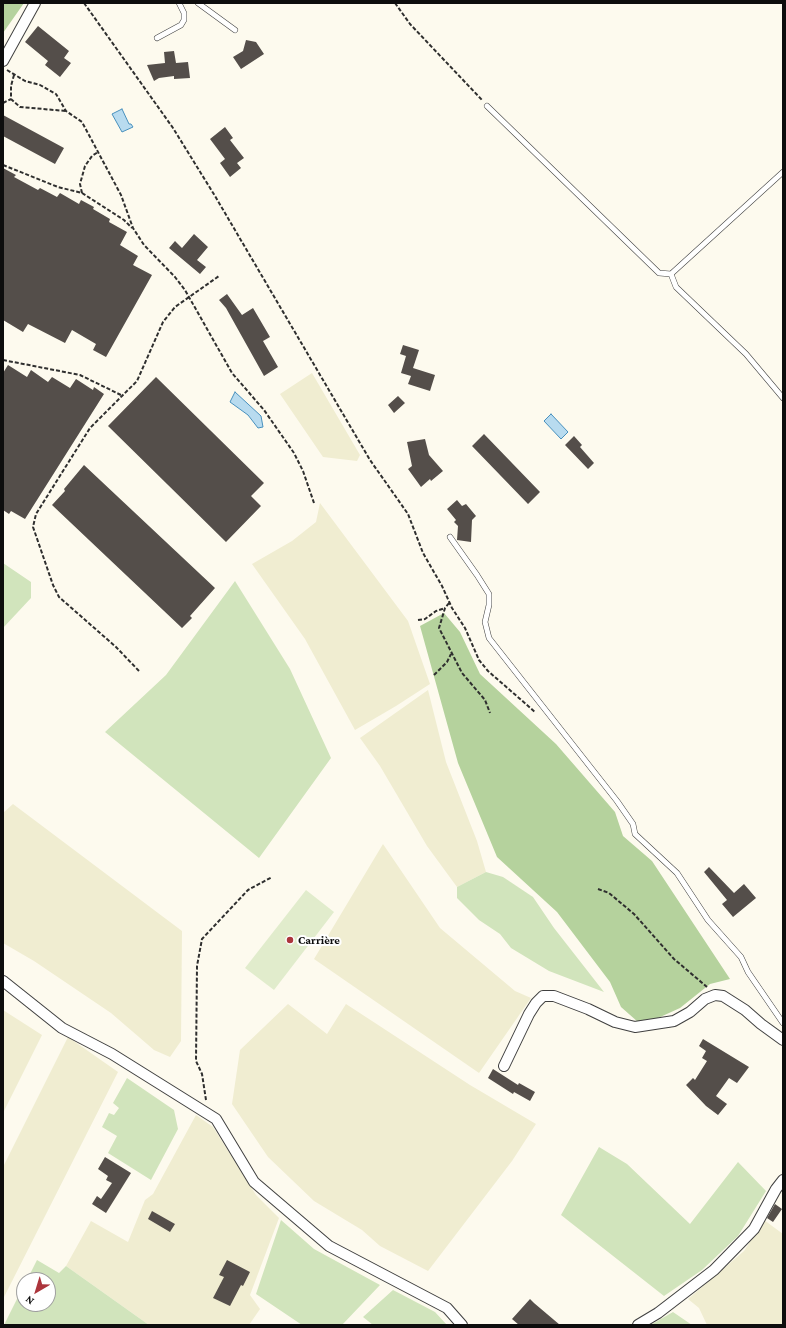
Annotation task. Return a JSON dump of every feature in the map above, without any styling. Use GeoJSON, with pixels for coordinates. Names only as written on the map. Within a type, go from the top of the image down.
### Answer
{"type":"FeatureCollection","features":[{"type":"Feature","properties":{"kind":"street"},"geometry":{"type":"LineString","coordinates":[[3,61],[35,3]]}},
{"type":"Feature","properties":{"kind":"street"},"geometry":{"type":"LineString","coordinates":[[3,981],[62,1028],[112,1054],[216,1119],[254,1182],[329,1246],[447,1308],[462,1325]]}},
{"type":"Feature","properties":{"kind":"street"},"geometry":{"type":"LineString","coordinates":[[504,1066],[529,1014],[536,1003],[543,996],[554,996],[588,1008],[615,1022],[635,1027],[674,1021],[690,1012],[705,999],[715,995],[723,996],[745,1010],[783,1040]]}},
{"type":"Feature","properties":{"kind":"street"},"geometry":{"type":"LineString","coordinates":[[638,1325],[658,1313],[714,1270],[754,1229],[776,1188],[783,1180]]}},
{"type":"Feature","properties":{"kind":"lane"},"geometry":{"type":"LineString","coordinates":[[157,38],[181,25],[184,20],[184,13],[178,3]]}},
{"type":"Feature","properties":{"kind":"lane"},"geometry":{"type":"LineString","coordinates":[[198,3],[235,30]]}},
{"type":"Feature","properties":{"kind":"lane"},"geometry":{"type":"LineString","coordinates":[[487,106],[659,273],[671,274],[783,172]]}},
{"type":"Feature","properties":{"kind":"lane"},"geometry":{"type":"LineString","coordinates":[[671,274],[676,287],[746,354],[783,398]]}},
{"type":"Feature","properties":{"kind":"lane"},"geometry":{"type":"LineString","coordinates":[[450,537],[478,575],[489,594],[489,605],[485,622],[489,638],[617,801],[633,824],[635,834],[677,873],[708,920],[740,956],[748,972],[783,1023]]}},
{"type":"Feature","properties":{"kind":"path"},"geometry":{"type":"LineString","coordinates":[[84,3],[173,128],[215,196],[370,460],[408,514],[423,553],[465,628],[479,660],[488,671],[540,716]]}},
{"type":"Feature","properties":{"kind":"path"},"geometry":{"type":"LineString","coordinates":[[395,3],[410,24],[487,106]]}},
{"type":"Feature","properties":{"kind":"path"},"geometry":{"type":"LineString","coordinates":[[3,67],[14,76],[40,85],[56,94],[66,111],[82,122],[121,195],[133,228],[144,245],[175,277],[189,297],[232,373],[264,410],[294,453],[304,471],[314,503]]}},
{"type":"Feature","properties":{"kind":"path"},"geometry":{"type":"LineString","coordinates":[[14,76],[11,86],[11,99],[20,107],[66,111]]}},
{"type":"Feature","properties":{"kind":"path"},"geometry":{"type":"LineString","coordinates":[[3,103],[11,99]]}},
{"type":"Feature","properties":{"kind":"path"},"geometry":{"type":"LineString","coordinates":[[82,193],[80,184],[85,166],[92,156],[98,152]]}},
{"type":"Feature","properties":{"kind":"path"},"geometry":{"type":"LineString","coordinates":[[3,165],[58,187],[82,193],[124,220],[133,228]]}},
{"type":"Feature","properties":{"kind":"path"},"geometry":{"type":"LineString","coordinates":[[139,671],[116,647],[59,597],[53,585],[33,527],[36,514],[90,428],[137,381],[163,322],[175,307],[218,276]]}},
{"type":"Feature","properties":{"kind":"path"},"geometry":{"type":"LineString","coordinates":[[3,360],[80,375],[123,396]]}},
{"type":"Feature","properties":{"kind":"path"},"geometry":{"type":"LineString","coordinates":[[418,620],[425,619],[436,611],[445,608],[450,603]]}},
{"type":"Feature","properties":{"kind":"path"},"geometry":{"type":"LineString","coordinates":[[445,608],[439,628],[462,673],[485,700],[490,713]]}},
{"type":"Feature","properties":{"kind":"path"},"geometry":{"type":"LineString","coordinates":[[434,675],[447,662],[451,654]]}},
{"type":"Feature","properties":{"kind":"path"},"geometry":{"type":"LineString","coordinates":[[209,1114],[202,1074],[196,1061],[197,966],[202,939],[248,890],[272,877]]}},
{"type":"Feature","properties":{"kind":"path"},"geometry":{"type":"LineString","coordinates":[[598,889],[609,894],[634,914],[674,959],[715,995]]}},
{"type":"Feature","properties":{"kind":"shaded area"},"geometry":{"type":"Polygon","coordinates":[[[312,373],[360,455],[357,461],[323,457],[280,394],[312,373]]]}},
{"type":"Feature","properties":{"kind":"shaded area"},"geometry":{"type":"Polygon","coordinates":[[[320,503],[408,621],[430,684],[355,730],[305,639],[252,564],[292,541],[316,522],[320,503]]]}},
{"type":"Feature","properties":{"kind":"shaded area"},"geometry":{"type":"Polygon","coordinates":[[[428,690],[446,762],[477,841],[486,872],[457,887],[427,846],[380,766],[360,738],[428,690]]]}},
{"type":"Feature","properties":{"kind":"shaded area"},"geometry":{"type":"Polygon","coordinates":[[[13,804],[182,931],[181,1041],[170,1057],[154,1050],[111,1013],[34,961],[3,943],[3,813],[13,804]]]}},
{"type":"Feature","properties":{"kind":"shaded area"},"geometry":{"type":"Polygon","coordinates":[[[383,844],[440,928],[515,991],[531,998],[479,1073],[314,959],[383,844]]]}},
{"type":"Feature","properties":{"kind":"shaded area"},"geometry":{"type":"Polygon","coordinates":[[[288,1004],[327,1034],[346,1004],[470,1085],[536,1124],[512,1161],[428,1271],[380,1246],[362,1230],[314,1201],[268,1157],[232,1104],[240,1050],[288,1004]]]}},
{"type":"Feature","properties":{"kind":"shaded area"},"geometry":{"type":"Polygon","coordinates":[[[3,1010],[42,1035],[3,1113],[3,1010]]]}},
{"type":"Feature","properties":{"kind":"shaded area"},"geometry":{"type":"Polygon","coordinates":[[[68,1037],[118,1072],[3,1299],[3,1167],[68,1037]]]}},
{"type":"Feature","properties":{"kind":"shaded area"},"geometry":{"type":"Polygon","coordinates":[[[196,1115],[213,1127],[256,1195],[279,1218],[250,1295],[260,1309],[249,1325],[149,1325],[66,1266],[91,1221],[128,1242],[145,1200],[153,1194],[196,1115]]]}},
{"type":"Feature","properties":{"kind":"shaded area"},"geometry":{"type":"Polygon","coordinates":[[[764,1220],[783,1234],[783,1325],[707,1325],[699,1308],[688,1299],[744,1251],[764,1220]]]}},
{"type":"Feature","properties":{"kind":"green space"},"geometry":{"type":"Polygon","coordinates":[[[3,3],[24,3],[3,33],[3,3]]]}},
{"type":"Feature","properties":{"kind":"green space"},"geometry":{"type":"Polygon","coordinates":[[[3,563],[31,582],[31,598],[3,628],[3,563]]]}},
{"type":"Feature","properties":{"kind":"green space"},"geometry":{"type":"Polygon","coordinates":[[[235,581],[290,669],[331,758],[259,858],[105,732],[166,675],[235,581]]]}},
{"type":"Feature","properties":{"kind":"green space"},"geometry":{"type":"Polygon","coordinates":[[[444,613],[460,632],[480,674],[556,744],[615,812],[623,836],[652,861],[730,979],[710,984],[680,1008],[658,1018],[638,1022],[621,1007],[610,982],[557,912],[497,857],[458,763],[420,626],[444,613]]]}},
{"type":"Feature","properties":{"kind":"green space"},"geometry":{"type":"Polygon","coordinates":[[[486,872],[503,877],[533,897],[554,928],[604,992],[549,971],[511,948],[500,934],[479,920],[457,898],[457,887],[486,872]]]}},
{"type":"Feature","properties":{"kind":"green space","name":"Carrière"},"geometry":{"type":"Polygon","coordinates":[[[306,890],[334,912],[274,990],[245,968],[306,890]]]}},
{"type":"Feature","properties":{"kind":"green space"},"geometry":{"type":"Polygon","coordinates":[[[127,1078],[174,1110],[178,1129],[151,1180],[108,1153],[117,1136],[102,1127],[109,1113],[114,1115],[119,1108],[113,1103],[127,1078]]]}},
{"type":"Feature","properties":{"kind":"green space"},"geometry":{"type":"Polygon","coordinates":[[[599,1147],[627,1164],[690,1224],[738,1162],[766,1191],[738,1236],[702,1270],[664,1296],[561,1215],[599,1147]]]}},
{"type":"Feature","properties":{"kind":"green space"},"geometry":{"type":"Polygon","coordinates":[[[281,1220],[314,1249],[380,1285],[342,1325],[302,1325],[256,1294],[281,1220]]]}},
{"type":"Feature","properties":{"kind":"green space"},"geometry":{"type":"Polygon","coordinates":[[[37,1260],[59,1273],[66,1266],[149,1325],[4,1325],[16,1301],[16,1312],[56,1312],[56,1272],[31,1272],[37,1260]]]}},
{"type":"Feature","properties":{"kind":"green space"},"geometry":{"type":"Polygon","coordinates":[[[393,1290],[435,1312],[447,1325],[373,1325],[363,1317],[393,1290]]]}},
{"type":"Feature","properties":{"kind":"green space"},"geometry":{"type":"Polygon","coordinates":[[[673,1312],[692,1325],[650,1325],[654,1323],[673,1312]]]}},
{"type":"Feature","properties":{"kind":"water"},"geometry":{"type":"Polygon","coordinates":[[[122,109],[129,124],[133,127],[122,132],[112,114],[122,109]]]}},
{"type":"Feature","properties":{"kind":"water"},"geometry":{"type":"Polygon","coordinates":[[[235,392],[261,416],[263,427],[258,428],[248,415],[230,402],[235,392]]]}},
{"type":"Feature","properties":{"kind":"water"},"geometry":{"type":"Polygon","coordinates":[[[551,414],[568,432],[561,439],[544,421],[551,414]]]}},
{"type":"Feature","properties":{"kind":"building"},"geometry":{"type":"Polygon","coordinates":[[[38,26],[69,51],[64,58],[71,63],[60,77],[45,65],[48,61],[25,42],[38,26]]]}},
{"type":"Feature","properties":{"kind":"building"},"geometry":{"type":"Polygon","coordinates":[[[246,40],[256,42],[264,54],[241,69],[233,57],[243,51],[246,40]]]}},
{"type":"Feature","properties":{"kind":"building"},"geometry":{"type":"Polygon","coordinates":[[[174,51],[176,63],[188,62],[190,78],[174,79],[174,76],[159,78],[154,81],[147,65],[165,63],[164,52],[174,51]]]}},
{"type":"Feature","properties":{"kind":"building"},"geometry":{"type":"Polygon","coordinates":[[[3,115],[64,148],[55,164],[3,136],[3,115]]]}},
{"type":"Feature","properties":{"kind":"building"},"geometry":{"type":"Polygon","coordinates":[[[225,127],[233,138],[230,140],[244,158],[237,163],[241,168],[230,177],[220,163],[225,159],[210,139],[225,127]]]}},
{"type":"Feature","properties":{"kind":"building"},"geometry":{"type":"Polygon","coordinates":[[[3,168],[16,175],[14,177],[38,190],[40,188],[57,197],[60,193],[79,204],[81,200],[94,207],[93,209],[110,219],[109,222],[127,232],[120,245],[138,256],[133,265],[152,275],[106,357],[93,350],[96,344],[72,330],[65,343],[28,324],[23,332],[3,320],[3,168]]]}},
{"type":"Feature","properties":{"kind":"building"},"geometry":{"type":"Polygon","coordinates":[[[194,234],[208,247],[197,260],[206,267],[200,274],[169,248],[175,241],[182,248],[194,234]]]}},
{"type":"Feature","properties":{"kind":"building"},"geometry":{"type":"Polygon","coordinates":[[[227,294],[242,315],[253,308],[270,337],[263,341],[278,367],[264,376],[226,308],[219,300],[227,294]]]}},
{"type":"Feature","properties":{"kind":"building"},"geometry":{"type":"Polygon","coordinates":[[[403,345],[419,350],[413,368],[435,375],[430,391],[408,384],[411,376],[401,373],[406,356],[400,354],[403,345]]]}},
{"type":"Feature","properties":{"kind":"building"},"geometry":{"type":"Polygon","coordinates":[[[8,365],[27,377],[31,370],[48,382],[52,377],[70,388],[76,379],[93,390],[94,387],[104,394],[25,519],[11,511],[9,514],[3,510],[3,373],[8,365]]]}},
{"type":"Feature","properties":{"kind":"building"},"geometry":{"type":"Polygon","coordinates":[[[156,377],[264,483],[251,496],[261,506],[226,542],[108,426],[156,377]]]}},
{"type":"Feature","properties":{"kind":"building"},"geometry":{"type":"Polygon","coordinates":[[[398,396],[405,403],[394,413],[388,405],[398,396]]]}},
{"type":"Feature","properties":{"kind":"building"},"geometry":{"type":"Polygon","coordinates":[[[484,434],[540,492],[528,504],[472,446],[484,434]]]}},
{"type":"Feature","properties":{"kind":"building"},"geometry":{"type":"Polygon","coordinates":[[[574,436],[582,445],[580,447],[594,463],[588,469],[565,445],[574,436]]]}},
{"type":"Feature","properties":{"kind":"building"},"geometry":{"type":"Polygon","coordinates":[[[425,439],[429,455],[443,471],[421,487],[408,469],[412,466],[407,442],[425,439]]]}},
{"type":"Feature","properties":{"kind":"building"},"geometry":{"type":"Polygon","coordinates":[[[84,465],[215,588],[190,616],[192,618],[182,628],[52,505],[65,491],[64,489],[84,465]]]}},
{"type":"Feature","properties":{"kind":"building"},"geometry":{"type":"Polygon","coordinates":[[[457,500],[462,506],[466,504],[476,516],[472,520],[471,542],[457,540],[458,526],[454,522],[456,520],[447,509],[457,500]]]}},
{"type":"Feature","properties":{"kind":"building"},"geometry":{"type":"Polygon","coordinates":[[[709,867],[734,893],[744,884],[756,898],[733,917],[722,904],[727,900],[704,872],[709,867]]]}},
{"type":"Feature","properties":{"kind":"building"},"geometry":{"type":"Polygon","coordinates":[[[703,1039],[749,1067],[737,1083],[729,1078],[716,1096],[727,1104],[718,1115],[706,1106],[686,1085],[693,1078],[695,1080],[707,1061],[702,1058],[706,1051],[699,1046],[703,1039]]]}},
{"type":"Feature","properties":{"kind":"building"},"geometry":{"type":"Polygon","coordinates":[[[493,1069],[518,1085],[519,1083],[535,1092],[530,1101],[514,1092],[513,1094],[488,1078],[493,1069]]]}},
{"type":"Feature","properties":{"kind":"building"},"geometry":{"type":"Polygon","coordinates":[[[105,1157],[131,1173],[106,1213],[92,1204],[97,1196],[101,1199],[112,1183],[106,1180],[108,1176],[98,1169],[105,1157]]]}},
{"type":"Feature","properties":{"kind":"building"},"geometry":{"type":"Polygon","coordinates":[[[775,1204],[782,1209],[773,1222],[767,1218],[775,1204]]]}},
{"type":"Feature","properties":{"kind":"building"},"geometry":{"type":"Polygon","coordinates":[[[152,1211],[175,1224],[170,1232],[148,1219],[152,1211]]]}},
{"type":"Feature","properties":{"kind":"building"},"geometry":{"type":"Polygon","coordinates":[[[227,1260],[250,1272],[230,1306],[213,1298],[224,1277],[219,1275],[227,1260]]]}},
{"type":"Feature","properties":{"kind":"building"},"geometry":{"type":"Polygon","coordinates":[[[530,1299],[560,1325],[519,1325],[512,1319],[530,1299]]]}},
{"type":"Feature","properties":{"kind":"place","name":"Carrière"},"geometry":{"type":"Point","coordinates":[290,940]}}]}
